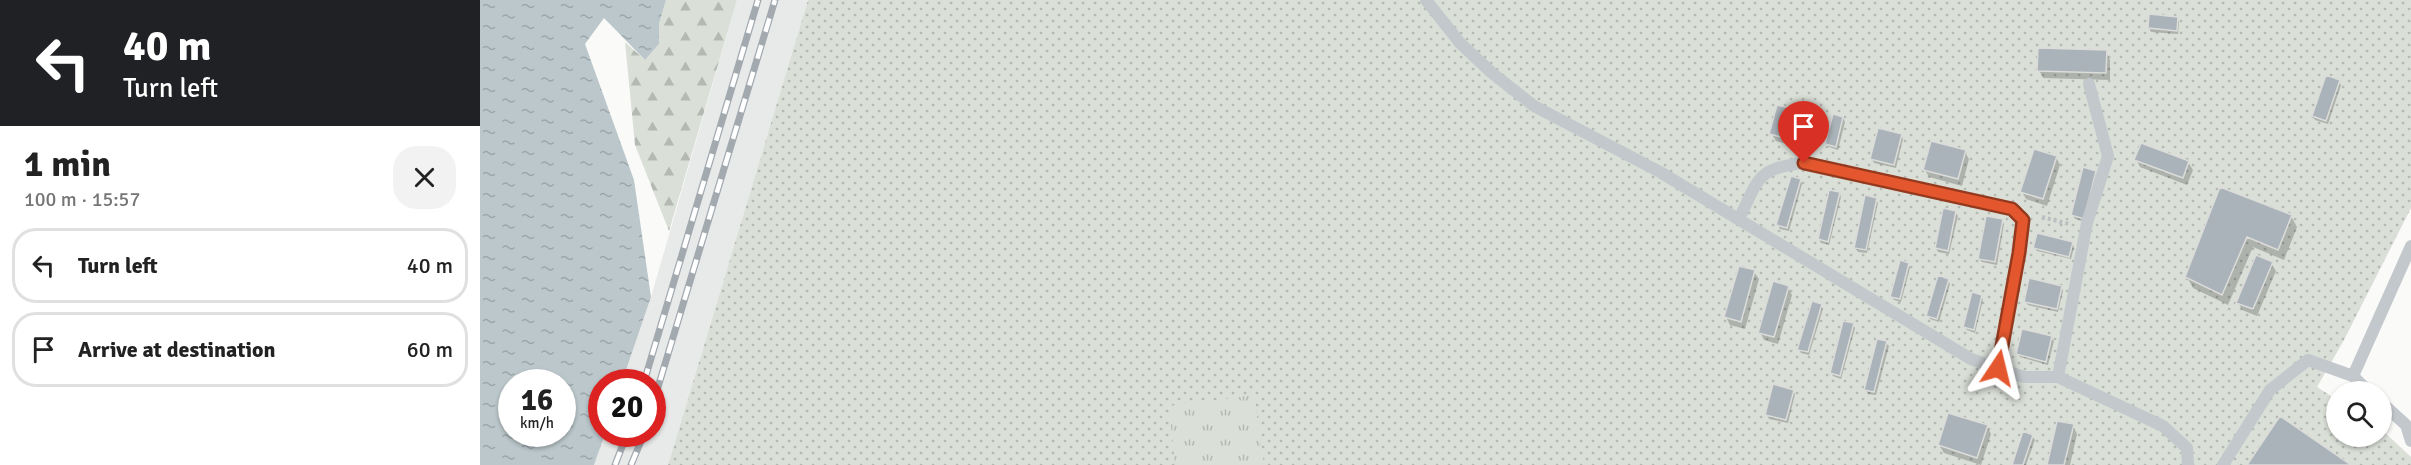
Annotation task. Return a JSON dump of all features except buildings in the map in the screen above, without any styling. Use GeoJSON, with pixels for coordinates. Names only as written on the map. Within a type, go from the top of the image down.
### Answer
{"type":"FeatureCollection","features":[{"type":"Feature","properties":{"kind":"lane"},"geometry":{"type":"LineString","coordinates":[[1426,0],[1460,43],[1492,73],[1534,106],[1660,172],[1971,359],[2024,377],[2058,377],[2163,426],[2187,448],[2188,465]]}},
{"type":"Feature","properties":{"kind":"lane"},"geometry":{"type":"LineString","coordinates":[[2058,377],[2086,229],[2108,156],[2089,84]]}},
{"type":"Feature","properties":{"kind":"lane"},"geometry":{"type":"LineString","coordinates":[[1739,219],[1761,176],[1779,166],[1804,163],[2012,209],[2023,220],[1998,368]]}},
{"type":"Feature","properties":{"kind":"lane"},"geometry":{"type":"LineString","coordinates":[[2353,376],[2411,246]]}},
{"type":"Feature","properties":{"kind":"lane"},"geometry":{"type":"LineString","coordinates":[[2223,465],[2270,390],[2308,360],[2353,376],[2358,381]]}},
{"type":"Feature","properties":{"kind":"lane"},"geometry":{"type":"LineString","coordinates":[[2392,412],[2406,425],[2411,441]]}},
{"type":"Feature","properties":{"kind":"path"},"geometry":{"type":"LineString","coordinates":[[2012,209],[2086,229]]}},
{"type":"Feature","properties":{"kind":"shaded area"},"geometry":{"type":"Polygon","coordinates":[[[737,0],[808,0],[668,465],[594,465],[600,447],[666,447],[666,369],[626,369],[651,297],[737,0]]]}},
{"type":"Feature","properties":{"kind":"green space"},"geometry":{"type":"Polygon","coordinates":[[[666,0],[737,0],[669,231],[635,145],[625,42],[645,60],[659,44],[659,24],[666,0]]]}},
{"type":"Feature","properties":{"kind":"green space"},"geometry":{"type":"Polygon","coordinates":[[[808,0],[2411,0],[2411,208],[2344,340],[2317,387],[2326,393],[2326,447],[2392,447],[2392,439],[2411,457],[2411,465],[668,465],[808,0]]]}},
{"type":"Feature","properties":{"kind":"green space"},"geometry":{"type":"Polygon","coordinates":[[[1254,395],[1264,465],[1175,465],[1169,406],[1254,395]]]}},
{"type":"Feature","properties":{"kind":"water"},"geometry":{"type":"Polygon","coordinates":[[[480,0],[666,0],[659,24],[659,44],[645,60],[604,18],[585,44],[634,180],[651,297],[626,369],[588,369],[588,447],[600,447],[594,465],[480,465],[480,0]]]}},
{"type":"Feature","properties":{"kind":"railway"},"geometry":{"type":"LineString","coordinates":[[648,369],[758,0]]}},
{"type":"Feature","properties":{"kind":"railway"},"geometry":{"type":"LineString","coordinates":[[663,369],[775,0]]}},
{"type":"Feature","properties":{"kind":"railway"},"geometry":{"type":"LineString","coordinates":[[615,465],[622,447]]}},
{"type":"Feature","properties":{"kind":"railway"},"geometry":{"type":"LineString","coordinates":[[631,465],[639,447]]}},
{"type":"Feature","properties":{"kind":"route"},"geometry":{"type":"LineString","coordinates":[[1804,163],[2012,209],[2023,220],[1998,368]]}}]}
